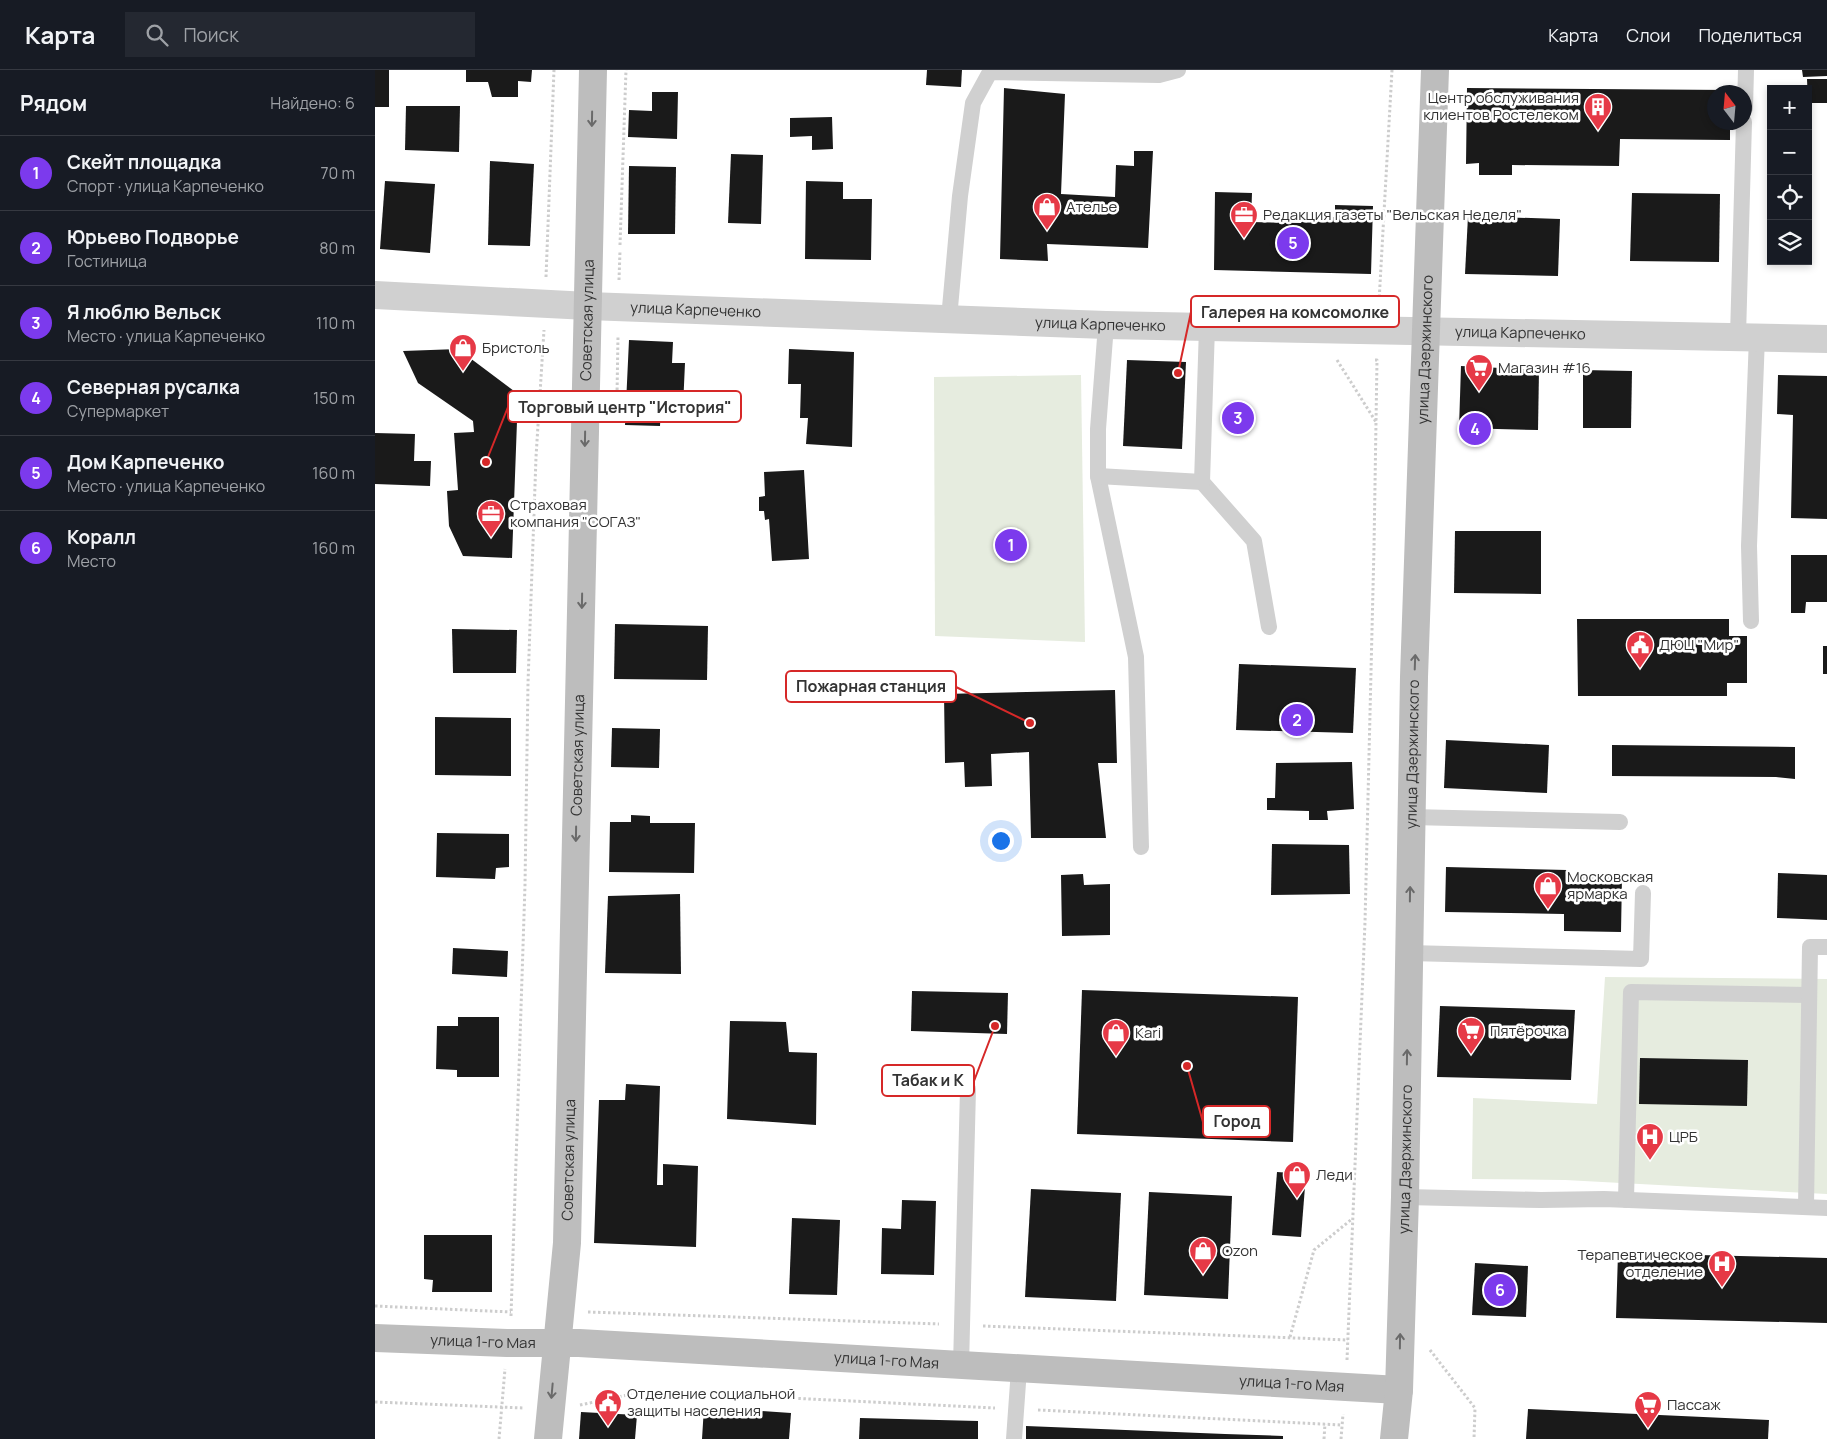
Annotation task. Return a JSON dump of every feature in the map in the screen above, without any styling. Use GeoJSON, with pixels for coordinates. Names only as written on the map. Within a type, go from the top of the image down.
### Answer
{"type":"FeatureCollection","features":[{"type":"Feature","properties":{"kind":"main road","name":"Советская улица"},"geometry":{"type":"LineString","coordinates":[[548,1439],[567,1243],[593,70]]}},
{"type":"Feature","properties":{"kind":"main road","name":"улица Дзержинского"},"geometry":{"type":"LineString","coordinates":[[1394,1439],[1399,1390],[1405,1198],[1414,676],[1435,70]]}},
{"type":"Feature","properties":{"kind":"main road","name":"улица 1-го Мая"},"geometry":{"type":"LineString","coordinates":[[375,1338],[556,1343],[1399,1390]]}},
{"type":"Feature","properties":{"kind":"street","name":"улица Карпеченко"},"geometry":{"type":"LineString","coordinates":[[375,295],[588,306],[1106,324],[1827,339]]}},
{"type":"Feature","properties":{"kind":"lane"},"geometry":{"type":"LineString","coordinates":[[949,319],[960,196],[973,103],[991,72],[1159,75],[1178,70]]}},
{"type":"Feature","properties":{"kind":"lane"},"geometry":{"type":"LineString","coordinates":[[1745,70],[1745,85]]}},
{"type":"Feature","properties":{"kind":"lane"},"geometry":{"type":"LineString","coordinates":[[1744,130],[1751,621]]}},
{"type":"Feature","properties":{"kind":"lane"},"geometry":{"type":"LineString","coordinates":[[1106,324],[1098,429],[1098,476],[1136,657],[1141,847]]}},
{"type":"Feature","properties":{"kind":"lane"},"geometry":{"type":"LineString","coordinates":[[1207,327],[1202,482],[1254,541],[1269,627]]}},
{"type":"Feature","properties":{"kind":"lane"},"geometry":{"type":"LineString","coordinates":[[1098,476],[1202,482]]}},
{"type":"Feature","properties":{"kind":"lane"},"geometry":{"type":"LineString","coordinates":[[1411,817],[1620,822]]}},
{"type":"Feature","properties":{"kind":"lane"},"geometry":{"type":"LineString","coordinates":[[1409,953],[1641,959],[1643,893]]}},
{"type":"Feature","properties":{"kind":"lane"},"geometry":{"type":"LineString","coordinates":[[1806,1207],[1810,947],[1827,947]]}},
{"type":"Feature","properties":{"kind":"lane"},"geometry":{"type":"LineString","coordinates":[[1626,1200],[1631,992],[1809,995]]}},
{"type":"Feature","properties":{"kind":"lane"},"geometry":{"type":"LineString","coordinates":[[961,1366],[968,1089]]}},
{"type":"Feature","properties":{"kind":"lane"},"geometry":{"type":"LineString","coordinates":[[1405,1198],[1626,1200],[1827,1208]]}},
{"type":"Feature","properties":{"kind":"lane"},"geometry":{"type":"LineString","coordinates":[[1014,1439],[1019,1369]]}},
{"type":"Feature","properties":{"kind":"path"},"geometry":{"type":"LineString","coordinates":[[499,1439],[511,1312],[525,895],[529,663],[554,70]]}},
{"type":"Feature","properties":{"kind":"path"},"geometry":{"type":"LineString","coordinates":[[619,307],[626,70]]}},
{"type":"Feature","properties":{"kind":"path"},"geometry":{"type":"LineString","coordinates":[[1341,1439],[1353,1219],[1365,922],[1377,360],[1392,70]]}},
{"type":"Feature","properties":{"kind":"path"},"geometry":{"type":"LineString","coordinates":[[1327,359],[1347,360]]}},
{"type":"Feature","properties":{"kind":"path"},"geometry":{"type":"LineString","coordinates":[[1337,360],[1376,422]]}},
{"type":"Feature","properties":{"kind":"path"},"geometry":{"type":"LineString","coordinates":[[1367,360],[1377,360]]}},
{"type":"Feature","properties":{"kind":"path"},"geometry":{"type":"LineString","coordinates":[[1290,1338],[1314,1250],[1353,1219]]}},
{"type":"Feature","properties":{"kind":"path"},"geometry":{"type":"LineString","coordinates":[[375,1306],[511,1312]]}},
{"type":"Feature","properties":{"kind":"path"},"geometry":{"type":"LineString","coordinates":[[1430,1344],[1430,1351],[1475,1408],[1474,1439]]}},
{"type":"Feature","properties":{"kind":"path"},"geometry":{"type":"LineString","coordinates":[[375,1402],[502,1408],[551,1408],[573,1407],[645,1391],[1342,1425]]}},
{"type":"Feature","properties":{"kind":"path"},"geometry":{"type":"LineString","coordinates":[[1324,1439],[1325,1424]]}},
{"type":"Feature","properties":{"kind":"shaded area"},"geometry":{"type":"Polygon","coordinates":[[[1081,375],[1085,642],[935,636],[934,377],[1081,375]]]}},
{"type":"Feature","properties":{"kind":"shaded area"},"geometry":{"type":"Polygon","coordinates":[[[1605,977],[1827,979],[1827,1194],[1565,1180],[1472,1179],[1473,1098],[1597,1104],[1605,977]]]}},
{"type":"Feature","properties":{"kind":"building"},"geometry":{"type":"Polygon","coordinates":[[[375,70],[389,70],[389,107],[375,107],[375,70]]]}},
{"type":"Feature","properties":{"kind":"building"},"geometry":{"type":"Polygon","coordinates":[[[466,70],[532,70],[531,82],[518,81],[518,97],[492,97],[488,82],[466,82],[466,70]]]}},
{"type":"Feature","properties":{"kind":"building"},"geometry":{"type":"Polygon","coordinates":[[[927,70],[962,70],[961,87],[926,85],[927,70]]]}},
{"type":"Feature","properties":{"kind":"building"},"geometry":{"type":"Polygon","coordinates":[[[1802,70],[1827,70],[1827,76],[1803,77],[1802,70]]]}},
{"type":"Feature","properties":{"kind":"building"},"geometry":{"type":"Polygon","coordinates":[[[1807,79],[1827,79],[1827,103],[1812,103],[1812,85],[1807,85],[1807,79]]]}},
{"type":"Feature","properties":{"kind":"building"},"geometry":{"type":"Polygon","coordinates":[[[1004,88],[1065,94],[1061,194],[1115,197],[1116,165],[1134,166],[1134,151],[1153,151],[1148,248],[1047,244],[1048,261],[1000,259],[1004,88]]]}},
{"type":"Feature","properties":{"kind":"building","name":"Центр обслуживания клиентов Ростелеком"},"geometry":{"type":"Polygon","coordinates":[[[1467,88],[1707,90],[1707,130],[1730,130],[1730,140],[1620,139],[1619,166],[1512,165],[1512,175],[1479,175],[1479,163],[1466,164],[1467,88]]]}},
{"type":"Feature","properties":{"kind":"building"},"geometry":{"type":"Polygon","coordinates":[[[652,92],[678,92],[677,139],[628,137],[629,110],[652,111],[652,92]]]}},
{"type":"Feature","properties":{"kind":"building"},"geometry":{"type":"Polygon","coordinates":[[[406,106],[460,106],[459,152],[405,150],[406,106]]]}},
{"type":"Feature","properties":{"kind":"building"},"geometry":{"type":"Polygon","coordinates":[[[832,117],[833,149],[812,150],[812,136],[790,137],[790,118],[832,117]]]}},
{"type":"Feature","properties":{"kind":"building"},"geometry":{"type":"Polygon","coordinates":[[[731,154],[763,155],[761,224],[728,223],[731,154]]]}},
{"type":"Feature","properties":{"kind":"building"},"geometry":{"type":"Polygon","coordinates":[[[490,161],[534,164],[530,246],[488,245],[490,161]]]}},
{"type":"Feature","properties":{"kind":"building"},"geometry":{"type":"Polygon","coordinates":[[[629,166],[676,167],[675,234],[628,234],[629,166]]]}},
{"type":"Feature","properties":{"kind":"building"},"geometry":{"type":"Polygon","coordinates":[[[385,181],[435,184],[430,253],[380,249],[385,181]]]}},
{"type":"Feature","properties":{"kind":"building"},"geometry":{"type":"Polygon","coordinates":[[[806,181],[843,182],[843,199],[872,199],[871,260],[805,259],[806,181]]]}},
{"type":"Feature","properties":{"kind":"building"},"geometry":{"type":"Polygon","coordinates":[[[1215,192],[1252,193],[1251,222],[1301,223],[1301,217],[1335,217],[1335,205],[1373,206],[1371,274],[1214,270],[1215,192]]]}},
{"type":"Feature","properties":{"kind":"building"},"geometry":{"type":"Polygon","coordinates":[[[1632,193],[1720,194],[1719,262],[1630,261],[1632,193]]]}},
{"type":"Feature","properties":{"kind":"building"},"geometry":{"type":"Polygon","coordinates":[[[1468,216],[1560,219],[1558,276],[1465,274],[1468,216]]]}},
{"type":"Feature","properties":{"kind":"building"},"geometry":{"type":"Polygon","coordinates":[[[629,340],[673,342],[672,363],[685,363],[683,407],[661,406],[660,426],[625,425],[629,340]]]}},
{"type":"Feature","properties":{"kind":"building"},"geometry":{"type":"Polygon","coordinates":[[[458,349],[518,394],[512,558],[463,556],[449,526],[447,491],[458,490],[454,433],[474,432],[473,421],[418,383],[403,351],[458,349]]]}},
{"type":"Feature","properties":{"kind":"building"},"geometry":{"type":"Polygon","coordinates":[[[789,349],[854,352],[852,447],[806,444],[808,418],[800,418],[801,384],[788,384],[789,349]]]}},
{"type":"Feature","properties":{"kind":"building"},"geometry":{"type":"Polygon","coordinates":[[[1127,360],[1186,362],[1182,449],[1123,446],[1127,360]]]}},
{"type":"Feature","properties":{"kind":"building"},"geometry":{"type":"Polygon","coordinates":[[[1461,366],[1539,370],[1538,430],[1459,428],[1461,366]]]}},
{"type":"Feature","properties":{"kind":"building"},"geometry":{"type":"Polygon","coordinates":[[[1583,370],[1632,371],[1631,428],[1583,428],[1583,370]]]}},
{"type":"Feature","properties":{"kind":"building"},"geometry":{"type":"Polygon","coordinates":[[[1778,375],[1827,376],[1827,519],[1791,518],[1793,415],[1777,414],[1778,375]]]}},
{"type":"Feature","properties":{"kind":"building"},"geometry":{"type":"Polygon","coordinates":[[[375,433],[415,434],[414,461],[431,461],[430,486],[375,484],[375,433]]]}},
{"type":"Feature","properties":{"kind":"building"},"geometry":{"type":"Polygon","coordinates":[[[804,470],[809,559],[772,561],[769,519],[765,520],[764,511],[759,511],[759,497],[765,496],[764,472],[804,470]]]}},
{"type":"Feature","properties":{"kind":"building"},"geometry":{"type":"Polygon","coordinates":[[[1455,531],[1541,531],[1541,594],[1454,593],[1455,531]]]}},
{"type":"Feature","properties":{"kind":"building"},"geometry":{"type":"Polygon","coordinates":[[[1791,555],[1827,555],[1827,602],[1806,602],[1805,613],[1791,613],[1791,555]]]}},
{"type":"Feature","properties":{"kind":"building"},"geometry":{"type":"Polygon","coordinates":[[[1577,619],[1729,619],[1729,636],[1747,636],[1747,683],[1727,683],[1727,696],[1578,696],[1577,619]]]}},
{"type":"Feature","properties":{"kind":"building"},"geometry":{"type":"Polygon","coordinates":[[[615,624],[708,626],[707,680],[614,679],[615,624]]]}},
{"type":"Feature","properties":{"kind":"building"},"geometry":{"type":"Polygon","coordinates":[[[452,629],[517,630],[516,673],[453,673],[452,629]]]}},
{"type":"Feature","properties":{"kind":"building"},"geometry":{"type":"Polygon","coordinates":[[[1823,646],[1827,646],[1827,674],[1823,674],[1823,646]]]}},
{"type":"Feature","properties":{"kind":"building"},"geometry":{"type":"Polygon","coordinates":[[[1239,664],[1356,668],[1353,733],[1236,730],[1239,664]]]}},
{"type":"Feature","properties":{"kind":"building"},"geometry":{"type":"Polygon","coordinates":[[[1115,690],[1117,763],[1098,763],[1106,838],[1031,838],[1029,752],[991,754],[992,786],[965,787],[964,762],[945,763],[944,694],[1115,690]]]}},
{"type":"Feature","properties":{"kind":"building"},"geometry":{"type":"Polygon","coordinates":[[[435,717],[511,718],[511,776],[435,775],[435,717]]]}},
{"type":"Feature","properties":{"kind":"building"},"geometry":{"type":"Polygon","coordinates":[[[612,728],[660,729],[659,768],[611,767],[612,728]]]}},
{"type":"Feature","properties":{"kind":"building"},"geometry":{"type":"Polygon","coordinates":[[[1446,740],[1549,745],[1547,793],[1444,788],[1446,740]]]}},
{"type":"Feature","properties":{"kind":"building"},"geometry":{"type":"Polygon","coordinates":[[[1612,745],[1795,747],[1795,779],[1776,777],[1612,776],[1612,745]]]}},
{"type":"Feature","properties":{"kind":"building"},"geometry":{"type":"Polygon","coordinates":[[[1352,762],[1354,809],[1327,811],[1328,820],[1309,820],[1309,811],[1267,810],[1267,798],[1275,798],[1276,763],[1352,762]]]}},
{"type":"Feature","properties":{"kind":"building"},"geometry":{"type":"Polygon","coordinates":[[[631,815],[650,816],[650,823],[695,823],[694,873],[609,872],[610,822],[631,822],[631,815]]]}},
{"type":"Feature","properties":{"kind":"building"},"geometry":{"type":"Polygon","coordinates":[[[437,833],[509,834],[509,867],[496,868],[495,879],[436,877],[437,833]]]}},
{"type":"Feature","properties":{"kind":"building"},"geometry":{"type":"Polygon","coordinates":[[[1272,844],[1349,845],[1350,894],[1271,895],[1272,844]]]}},
{"type":"Feature","properties":{"kind":"building"},"geometry":{"type":"Polygon","coordinates":[[[1446,867],[1567,870],[1567,876],[1622,877],[1621,932],[1564,931],[1564,914],[1445,912],[1446,867]]]}},
{"type":"Feature","properties":{"kind":"building"},"geometry":{"type":"Polygon","coordinates":[[[1778,873],[1827,875],[1827,920],[1777,918],[1778,873]]]}},
{"type":"Feature","properties":{"kind":"building"},"geometry":{"type":"Polygon","coordinates":[[[1083,874],[1084,885],[1110,884],[1110,935],[1062,936],[1061,875],[1083,874]]]}},
{"type":"Feature","properties":{"kind":"building"},"geometry":{"type":"Polygon","coordinates":[[[680,894],[681,974],[605,973],[608,896],[680,894]]]}},
{"type":"Feature","properties":{"kind":"building"},"geometry":{"type":"Polygon","coordinates":[[[453,948],[508,951],[507,977],[452,974],[453,948]]]}},
{"type":"Feature","properties":{"kind":"building"},"geometry":{"type":"Polygon","coordinates":[[[1082,990],[1298,997],[1293,1142],[1077,1134],[1082,990]]]}},
{"type":"Feature","properties":{"kind":"building"},"geometry":{"type":"Polygon","coordinates":[[[912,991],[1008,993],[1007,1034],[911,1031],[912,991]]]}},
{"type":"Feature","properties":{"kind":"building"},"geometry":{"type":"Polygon","coordinates":[[[1440,1006],[1575,1010],[1571,1080],[1437,1077],[1440,1006]]]}},
{"type":"Feature","properties":{"kind":"building"},"geometry":{"type":"Polygon","coordinates":[[[458,1017],[499,1017],[499,1077],[457,1077],[457,1070],[436,1069],[437,1026],[458,1026],[458,1017]]]}},
{"type":"Feature","properties":{"kind":"building"},"geometry":{"type":"Polygon","coordinates":[[[730,1021],[786,1022],[789,1052],[817,1053],[816,1125],[727,1119],[730,1021]]]}},
{"type":"Feature","properties":{"kind":"building"},"geometry":{"type":"Polygon","coordinates":[[[1640,1058],[1748,1060],[1747,1106],[1639,1104],[1640,1058]]]}},
{"type":"Feature","properties":{"kind":"building"},"geometry":{"type":"Polygon","coordinates":[[[626,1084],[660,1086],[657,1185],[663,1185],[663,1164],[698,1166],[696,1247],[594,1243],[599,1100],[625,1100],[626,1084]]]}},
{"type":"Feature","properties":{"kind":"building"},"geometry":{"type":"Polygon","coordinates":[[[1277,1172],[1306,1174],[1301,1237],[1272,1235],[1277,1172]]]}},
{"type":"Feature","properties":{"kind":"building"},"geometry":{"type":"Polygon","coordinates":[[[1031,1189],[1121,1193],[1116,1301],[1025,1297],[1031,1189]]]}},
{"type":"Feature","properties":{"kind":"building"},"geometry":{"type":"Polygon","coordinates":[[[1149,1192],[1232,1196],[1228,1299],[1144,1295],[1149,1192]]]}},
{"type":"Feature","properties":{"kind":"building"},"geometry":{"type":"Polygon","coordinates":[[[902,1200],[936,1201],[934,1275],[881,1274],[882,1228],[901,1229],[902,1200]]]}},
{"type":"Feature","properties":{"kind":"building"},"geometry":{"type":"Polygon","coordinates":[[[792,1218],[840,1220],[837,1295],[789,1294],[792,1218]]]}},
{"type":"Feature","properties":{"kind":"building"},"geometry":{"type":"Polygon","coordinates":[[[424,1235],[492,1235],[492,1292],[432,1292],[433,1280],[424,1279],[424,1235]]]}},
{"type":"Feature","properties":{"kind":"building","name":"Терапевтическое отделение"},"geometry":{"type":"Polygon","coordinates":[[[1618,1253],[1827,1258],[1827,1323],[1616,1318],[1618,1253]]]}},
{"type":"Feature","properties":{"kind":"building"},"geometry":{"type":"Polygon","coordinates":[[[1475,1263],[1528,1266],[1526,1317],[1472,1315],[1475,1263]]]}},
{"type":"Feature","properties":{"kind":"building"},"geometry":{"type":"Polygon","coordinates":[[[704,1407],[791,1413],[789,1439],[702,1439],[704,1407]]]}},
{"type":"Feature","properties":{"kind":"building","name":"Пассаж"},"geometry":{"type":"Polygon","coordinates":[[[1528,1409],[1769,1420],[1768,1439],[1526,1439],[1528,1409]]]}},
{"type":"Feature","properties":{"kind":"building","name":"Отделение социальной защиты населения"},"geometry":{"type":"Polygon","coordinates":[[[581,1412],[637,1415],[635,1439],[579,1439],[581,1412]]]}},
{"type":"Feature","properties":{"kind":"building"},"geometry":{"type":"Polygon","coordinates":[[[860,1418],[978,1421],[978,1439],[859,1439],[860,1418]]]}},
{"type":"Feature","properties":{"kind":"building"},"geometry":{"type":"Polygon","coordinates":[[[1026,1426],[1283,1436],[1283,1439],[1026,1439],[1026,1426]]]}},
{"type":"Feature","properties":{"kind":"place","name":"Центр обслуживания клиентов Ростелеком"},"geometry":{"type":"Point","coordinates":[1598,131]}},
{"type":"Feature","properties":{"kind":"place","name":"Ателье"},"geometry":{"type":"Point","coordinates":[1047,231]}},
{"type":"Feature","properties":{"kind":"place","name":"Редакция газеты \"Вельская Неделя\""},"geometry":{"type":"Point","coordinates":[1244,239]}},
{"type":"Feature","properties":{"kind":"place","name":"Дом Карпеченко"},"geometry":{"type":"Point","coordinates":[1293,243]}},
{"type":"Feature","properties":{"kind":"place","name":"Бристоль"},"geometry":{"type":"Point","coordinates":[463,372]}},
{"type":"Feature","properties":{"kind":"place","name":"Галерея на комсомолке"},"geometry":{"type":"Point","coordinates":[1178,373]}},
{"type":"Feature","properties":{"kind":"place","name":"Магазин #16"},"geometry":{"type":"Point","coordinates":[1479,392]}},
{"type":"Feature","properties":{"kind":"place","name":"Я люблю Вельск"},"geometry":{"type":"Point","coordinates":[1238,418]}},
{"type":"Feature","properties":{"kind":"place","name":"Северная русалка"},"geometry":{"type":"Point","coordinates":[1475,429]}},
{"type":"Feature","properties":{"kind":"place","name":"Торговый центр \"История\""},"geometry":{"type":"Point","coordinates":[486,462]}},
{"type":"Feature","properties":{"kind":"place","name":"Страховая компания \"СОГАЗ\""},"geometry":{"type":"Point","coordinates":[491,538]}},
{"type":"Feature","properties":{"kind":"place","name":"Скейт площадка"},"geometry":{"type":"Point","coordinates":[1011,545]}},
{"type":"Feature","properties":{"kind":"place","name":"ДЮЦ \"Мир\""},"geometry":{"type":"Point","coordinates":[1640,669]}},
{"type":"Feature","properties":{"kind":"place","name":"Юрьево Подворье"},"geometry":{"type":"Point","coordinates":[1297,720]}},
{"type":"Feature","properties":{"kind":"place","name":"Пожарная станция"},"geometry":{"type":"Point","coordinates":[1030,723]}},
{"type":"Feature","properties":{"kind":"place","name":"Московская ярмарка"},"geometry":{"type":"Point","coordinates":[1548,910]}},
{"type":"Feature","properties":{"kind":"place","name":"Табак и К"},"geometry":{"type":"Point","coordinates":[995,1026]}},
{"type":"Feature","properties":{"kind":"place","name":"Пятёрочка"},"geometry":{"type":"Point","coordinates":[1471,1055]}},
{"type":"Feature","properties":{"kind":"place","name":"Kari"},"geometry":{"type":"Point","coordinates":[1116,1057]}},
{"type":"Feature","properties":{"kind":"place","name":"Город"},"geometry":{"type":"Point","coordinates":[1187,1066]}},
{"type":"Feature","properties":{"kind":"place","name":"ЦРБ"},"geometry":{"type":"Point","coordinates":[1650,1161]}},
{"type":"Feature","properties":{"kind":"place","name":"Леди"},"geometry":{"type":"Point","coordinates":[1297,1199]}},
{"type":"Feature","properties":{"kind":"place","name":"Ozon"},"geometry":{"type":"Point","coordinates":[1203,1275]}},
{"type":"Feature","properties":{"kind":"place","name":"Терапевтическое отделение"},"geometry":{"type":"Point","coordinates":[1722,1288]}},
{"type":"Feature","properties":{"kind":"place","name":"Коралл"},"geometry":{"type":"Point","coordinates":[1500,1290]}},
{"type":"Feature","properties":{"kind":"place","name":"Отделение социальной защиты населения"},"geometry":{"type":"Point","coordinates":[608,1427]}},
{"type":"Feature","properties":{"kind":"place","name":"Пассаж"},"geometry":{"type":"Point","coordinates":[1648,1429]}}]}
